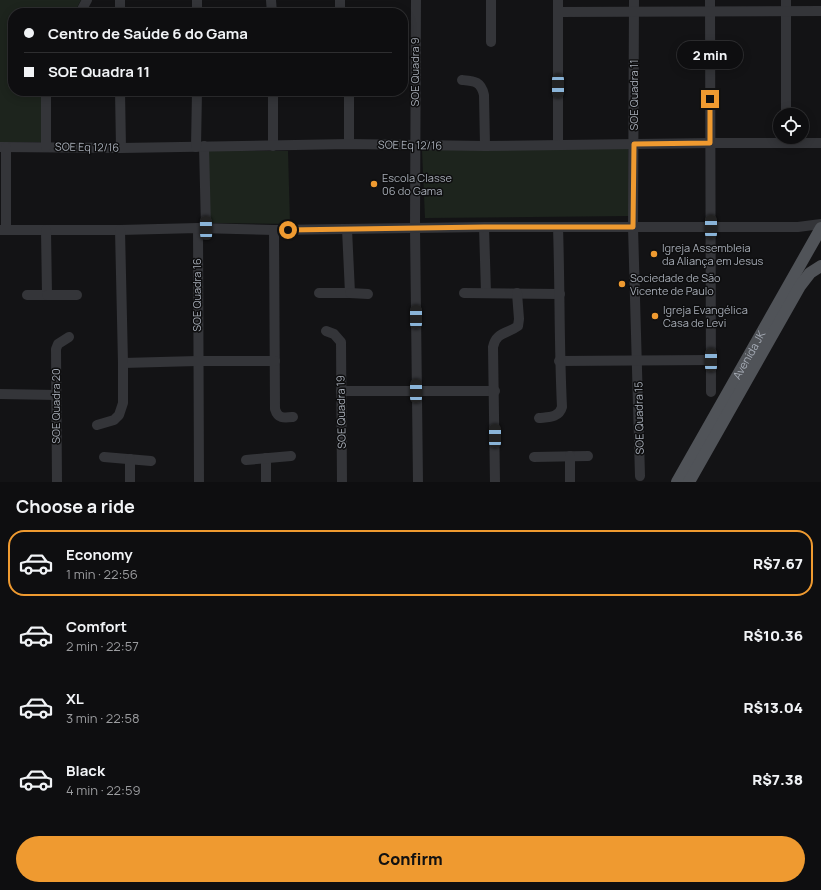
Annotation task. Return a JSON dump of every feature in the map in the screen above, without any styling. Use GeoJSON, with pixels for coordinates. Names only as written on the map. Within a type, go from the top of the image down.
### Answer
{"type":"FeatureCollection","features":[{"type":"Feature","properties":{"kind":"main road","name":"Avenida JK"},"geometry":{"type":"LineString","coordinates":[[676,482],[821,228]]}},
{"type":"Feature","properties":{"kind":"main road"},"geometry":{"type":"LineString","coordinates":[[811,245],[809,259],[814,265],[821,265]]}},
{"type":"Feature","properties":{"kind":"main road","name":"Avenida JK"},"geometry":{"type":"LineString","coordinates":[[690,482],[800,286],[810,273],[821,265]]}},
{"type":"Feature","properties":{"kind":"street","name":"SOE Quadra 9"},"geometry":{"type":"LineString","coordinates":[[415,145],[416,0]]}},
{"type":"Feature","properties":{"kind":"street"},"geometry":{"type":"LineString","coordinates":[[491,0],[491,42]]}},
{"type":"Feature","properties":{"kind":"street"},"geometry":{"type":"LineString","coordinates":[[558,0],[558,145]]}},
{"type":"Feature","properties":{"kind":"street","name":"SOE Quadra 11"},"geometry":{"type":"LineString","coordinates":[[633,227],[634,0]]}},
{"type":"Feature","properties":{"kind":"street"},"geometry":{"type":"LineString","coordinates":[[710,0],[711,392]]}},
{"type":"Feature","properties":{"kind":"street"},"geometry":{"type":"LineString","coordinates":[[786,0],[786,108]]}},
{"type":"Feature","properties":{"kind":"street"},"geometry":{"type":"LineString","coordinates":[[558,12],[821,11]]}},
{"type":"Feature","properties":{"kind":"street"},"geometry":{"type":"LineString","coordinates":[[462,80],[474,81],[483,89],[485,146]]}},
{"type":"Feature","properties":{"kind":"street"},"geometry":{"type":"LineString","coordinates":[[46,96],[46,147]]}},
{"type":"Feature","properties":{"kind":"street"},"geometry":{"type":"LineString","coordinates":[[120,96],[121,148]]}},
{"type":"Feature","properties":{"kind":"street","name":"SOE Quadra 16"},"geometry":{"type":"LineString","coordinates":[[197,96],[202,228],[197,361],[199,482]]}},
{"type":"Feature","properties":{"kind":"street"},"geometry":{"type":"LineString","coordinates":[[273,96],[273,146]]}},
{"type":"Feature","properties":{"kind":"street"},"geometry":{"type":"LineString","coordinates":[[349,96],[349,144]]}},
{"type":"Feature","properties":{"kind":"street","name":"SOE Eq 12/16"},"geometry":{"type":"LineString","coordinates":[[3,147],[121,148],[349,144],[485,146],[710,143],[773,141]]}},
{"type":"Feature","properties":{"kind":"street","name":"SOE Eq 12/16"},"geometry":{"type":"LineString","coordinates":[[809,142],[821,143]]}},
{"type":"Feature","properties":{"kind":"street"},"geometry":{"type":"LineString","coordinates":[[415,145],[418,482]]}},
{"type":"Feature","properties":{"kind":"street"},"geometry":{"type":"LineString","coordinates":[[3,147],[3,230],[202,228],[348,230],[484,227],[798,227],[821,224]]}},
{"type":"Feature","properties":{"kind":"street"},"geometry":{"type":"LineString","coordinates":[[484,227],[486,293]]}},
{"type":"Feature","properties":{"kind":"street"},"geometry":{"type":"LineString","coordinates":[[538,418],[554,416],[560,412],[562,407],[559,361],[560,294],[558,227]]}},
{"type":"Feature","properties":{"kind":"street","name":"SOE Quadra 15"},"geometry":{"type":"LineString","coordinates":[[633,227],[638,360],[640,476]]}},
{"type":"Feature","properties":{"kind":"street"},"geometry":{"type":"LineString","coordinates":[[798,227],[811,245]]}},
{"type":"Feature","properties":{"kind":"street"},"geometry":{"type":"LineString","coordinates":[[46,230],[47,295]]}},
{"type":"Feature","properties":{"kind":"street"},"geometry":{"type":"LineString","coordinates":[[97,425],[114,420],[122,410],[123,403],[124,363],[120,230]]}},
{"type":"Feature","properties":{"kind":"street"},"geometry":{"type":"LineString","coordinates":[[274,230],[275,409],[278,416],[282,418],[293,416]]}},
{"type":"Feature","properties":{"kind":"street"},"geometry":{"type":"LineString","coordinates":[[348,230],[350,293]]}},
{"type":"Feature","properties":{"kind":"street"},"geometry":{"type":"LineString","coordinates":[[319,293],[368,294]]}},
{"type":"Feature","properties":{"kind":"street"},"geometry":{"type":"LineString","coordinates":[[464,293],[560,294]]}},
{"type":"Feature","properties":{"kind":"street"},"geometry":{"type":"LineString","coordinates":[[495,482],[495,391],[493,347],[494,341],[499,335],[518,326],[519,319],[517,294]]}},
{"type":"Feature","properties":{"kind":"street"},"geometry":{"type":"LineString","coordinates":[[28,296],[77,295]]}},
{"type":"Feature","properties":{"kind":"street","name":"SOE Quadra 19"},"geometry":{"type":"LineString","coordinates":[[326,331],[334,334],[341,342],[342,482]]}},
{"type":"Feature","properties":{"kind":"street","name":"SOE Quadra 20"},"geometry":{"type":"LineString","coordinates":[[57,482],[56,349],[58,344],[69,337]]}},
{"type":"Feature","properties":{"kind":"street"},"geometry":{"type":"LineString","coordinates":[[559,361],[711,360]]}},
{"type":"Feature","properties":{"kind":"street"},"geometry":{"type":"LineString","coordinates":[[124,363],[275,361]]}},
{"type":"Feature","properties":{"kind":"street"},"geometry":{"type":"LineString","coordinates":[[341,391],[495,391]]}},
{"type":"Feature","properties":{"kind":"street"},"geometry":{"type":"LineString","coordinates":[[0,394],[56,395]]}},
{"type":"Feature","properties":{"kind":"street"},"geometry":{"type":"LineString","coordinates":[[246,460],[291,456]]}},
{"type":"Feature","properties":{"kind":"street"},"geometry":{"type":"LineString","coordinates":[[570,456],[570,482]]}},
{"type":"Feature","properties":{"kind":"street"},"geometry":{"type":"LineString","coordinates":[[534,457],[588,456]]}},
{"type":"Feature","properties":{"kind":"street"},"geometry":{"type":"LineString","coordinates":[[104,457],[151,461]]}},
{"type":"Feature","properties":{"kind":"street"},"geometry":{"type":"LineString","coordinates":[[266,458],[266,482]]}},
{"type":"Feature","properties":{"kind":"street"},"geometry":{"type":"LineString","coordinates":[[130,459],[130,482]]}},
{"type":"Feature","properties":{"kind":"shaded area"},"geometry":{"type":"Polygon","coordinates":[[[0,0],[81,0],[77,8],[8,8],[8,96],[43,96],[43,142],[0,142],[0,0]]]}},
{"type":"Feature","properties":{"kind":"shaded area"},"geometry":{"type":"Polygon","coordinates":[[[628,148],[629,216],[425,218],[422,150],[628,148]]]}},
{"type":"Feature","properties":{"kind":"shaded area"},"geometry":{"type":"Polygon","coordinates":[[[208,151],[288,151],[290,224],[209,223],[208,151]]]}},
{"type":"Feature","properties":{"kind":"place","name":"Escola Classe 06 do Gama"},"geometry":{"type":"Point","coordinates":[374,184]}},
{"type":"Feature","properties":{"kind":"place","name":"Igreja Assembleia da Aliança em Jesus"},"geometry":{"type":"Point","coordinates":[654,254]}},
{"type":"Feature","properties":{"kind":"place","name":"Sociedade de São Vicente de Paulo"},"geometry":{"type":"Point","coordinates":[622,284]}},
{"type":"Feature","properties":{"kind":"place","name":"Igreja Evangélica Casa de Levi"},"geometry":{"type":"Point","coordinates":[655,316]}},
{"type":"Feature","properties":{"kind":"route"},"geometry":{"type":"LineString","coordinates":[[288,230],[484,227],[633,227],[634,144],[710,143],[710,99]]}}]}
